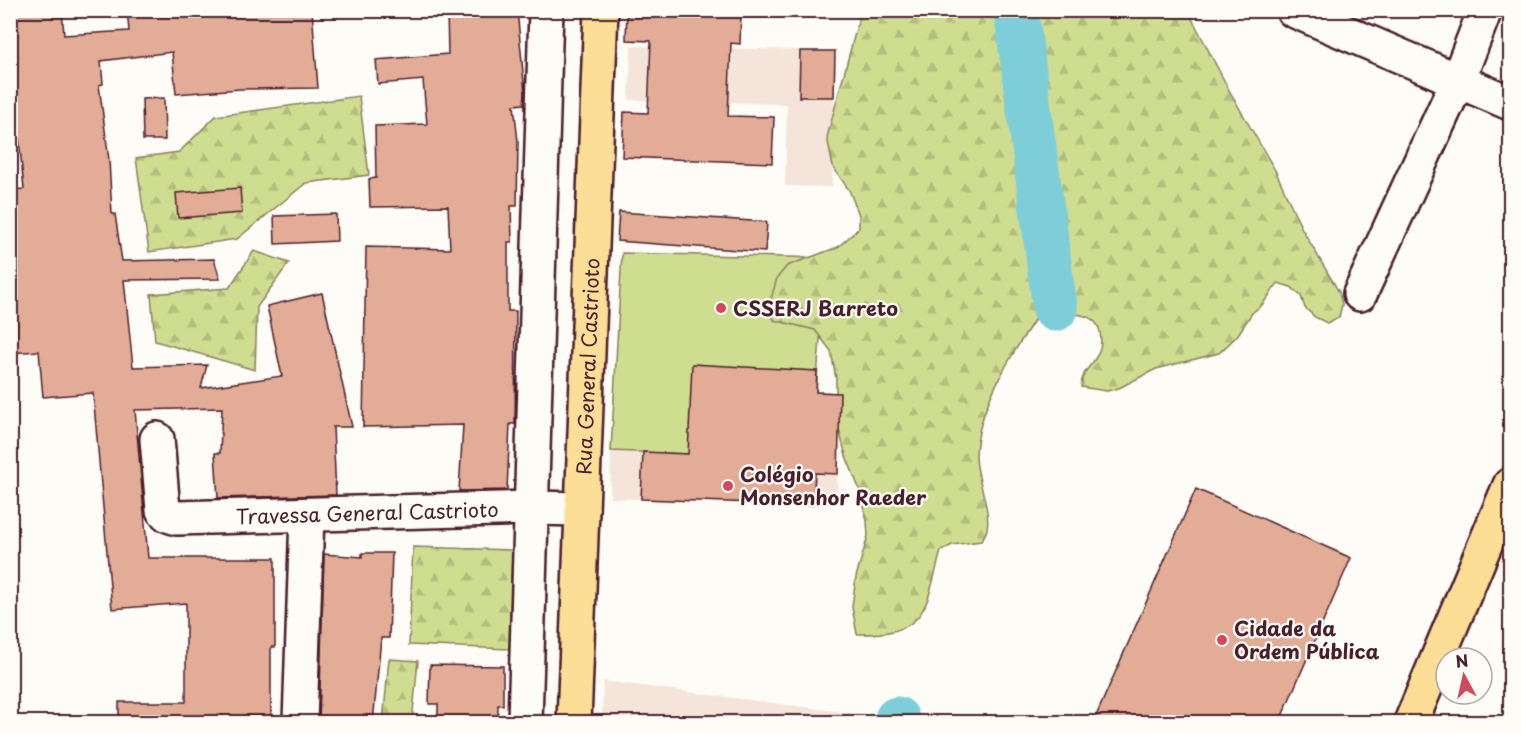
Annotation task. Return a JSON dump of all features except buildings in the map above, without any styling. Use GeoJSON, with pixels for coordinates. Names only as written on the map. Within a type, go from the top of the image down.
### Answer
{"type":"FeatureCollection","features":[{"type":"Feature","properties":{"kind":"main road","name":"Rua General Castrioto"},"geometry":{"type":"LineString","coordinates":[[574,723],[601,10]]}},
{"type":"Feature","properties":{"kind":"main road"},"geometry":{"type":"LineString","coordinates":[[1410,723],[1510,484]]}},
{"type":"Feature","properties":{"kind":"street"},"geometry":{"type":"LineString","coordinates":[[525,723],[546,10]]}},
{"type":"Feature","properties":{"kind":"street"},"geometry":{"type":"LineString","coordinates":[[1293,10],[1510,103]]}},
{"type":"Feature","properties":{"kind":"street"},"geometry":{"type":"LineString","coordinates":[[1360,294],[1458,80],[1485,10]]}},
{"type":"Feature","properties":{"kind":"street","name":"Travessa General Castrioto"},"geometry":{"type":"LineString","coordinates":[[157,439],[163,510],[168,515],[177,518],[531,508],[582,509]]}},
{"type":"Feature","properties":{"kind":"street"},"geometry":{"type":"LineString","coordinates":[[300,723],[307,515]]}},
{"type":"Feature","properties":{"kind":"shaded area"},"geometry":{"type":"Polygon","coordinates":[[[631,46],[835,51],[832,187],[785,186],[787,104],[629,100],[631,46]]]}},
{"type":"Feature","properties":{"kind":"shaded area","name":"Colégio Monsenhor Raeder"},"geometry":{"type":"Polygon","coordinates":[[[838,449],[837,505],[610,498],[611,451],[688,454],[838,449]]]}},
{"type":"Feature","properties":{"kind":"shaded area"},"geometry":{"type":"Polygon","coordinates":[[[603,681],[897,719],[922,722],[602,722],[603,681]]]}},
{"type":"Feature","properties":{"kind":"green space"},"geometry":{"type":"Polygon","coordinates":[[[858,10],[1188,11],[1229,90],[1276,172],[1302,229],[1339,292],[1342,305],[1339,317],[1327,323],[1315,317],[1305,308],[1301,296],[1291,287],[1278,283],[1262,305],[1252,313],[1237,336],[1219,353],[1156,369],[1119,388],[1107,391],[1081,387],[1084,375],[1101,346],[1100,332],[1090,318],[1073,314],[1035,319],[996,384],[982,420],[976,456],[988,520],[984,537],[981,541],[952,545],[941,551],[926,603],[920,615],[911,623],[898,630],[857,634],[852,607],[856,577],[868,536],[867,521],[861,493],[846,456],[836,419],[836,379],[831,351],[815,330],[774,320],[769,306],[777,278],[787,266],[838,247],[859,228],[859,215],[849,190],[833,167],[827,137],[859,18],[858,10]]]}},
{"type":"Feature","properties":{"kind":"green space"},"geometry":{"type":"Polygon","coordinates":[[[359,96],[369,175],[306,183],[237,239],[149,252],[136,158],[179,152],[216,116],[359,96]]]}},
{"type":"Feature","properties":{"kind":"green space"},"geometry":{"type":"Polygon","coordinates":[[[254,251],[289,263],[257,307],[255,370],[155,341],[151,294],[229,288],[254,251]]]}},
{"type":"Feature","properties":{"kind":"green space","name":"CSSERJ Barreto"},"geometry":{"type":"Polygon","coordinates":[[[622,253],[826,258],[816,392],[840,393],[688,454],[611,451],[622,253]]]}},
{"type":"Feature","properties":{"kind":"green space"},"geometry":{"type":"Polygon","coordinates":[[[413,547],[512,550],[509,649],[409,645],[413,547]]]}},
{"type":"Feature","properties":{"kind":"green space"},"geometry":{"type":"Polygon","coordinates":[[[389,659],[418,661],[412,722],[383,722],[389,659]]]}},
{"type":"Feature","properties":{"kind":"waterway"},"geometry":{"type":"LineString","coordinates":[[1016,10],[1055,309]]}},
{"type":"Feature","properties":{"kind":"place","name":"CSSERJ Barreto"},"geometry":{"type":"Point","coordinates":[721,308]}},
{"type":"Feature","properties":{"kind":"place","name":"Colégio Monsenhor Raeder"},"geometry":{"type":"Point","coordinates":[728,486]}},
{"type":"Feature","properties":{"kind":"place","name":"Cidade da Ordem Pública"},"geometry":{"type":"Point","coordinates":[1222,640]}}]}
